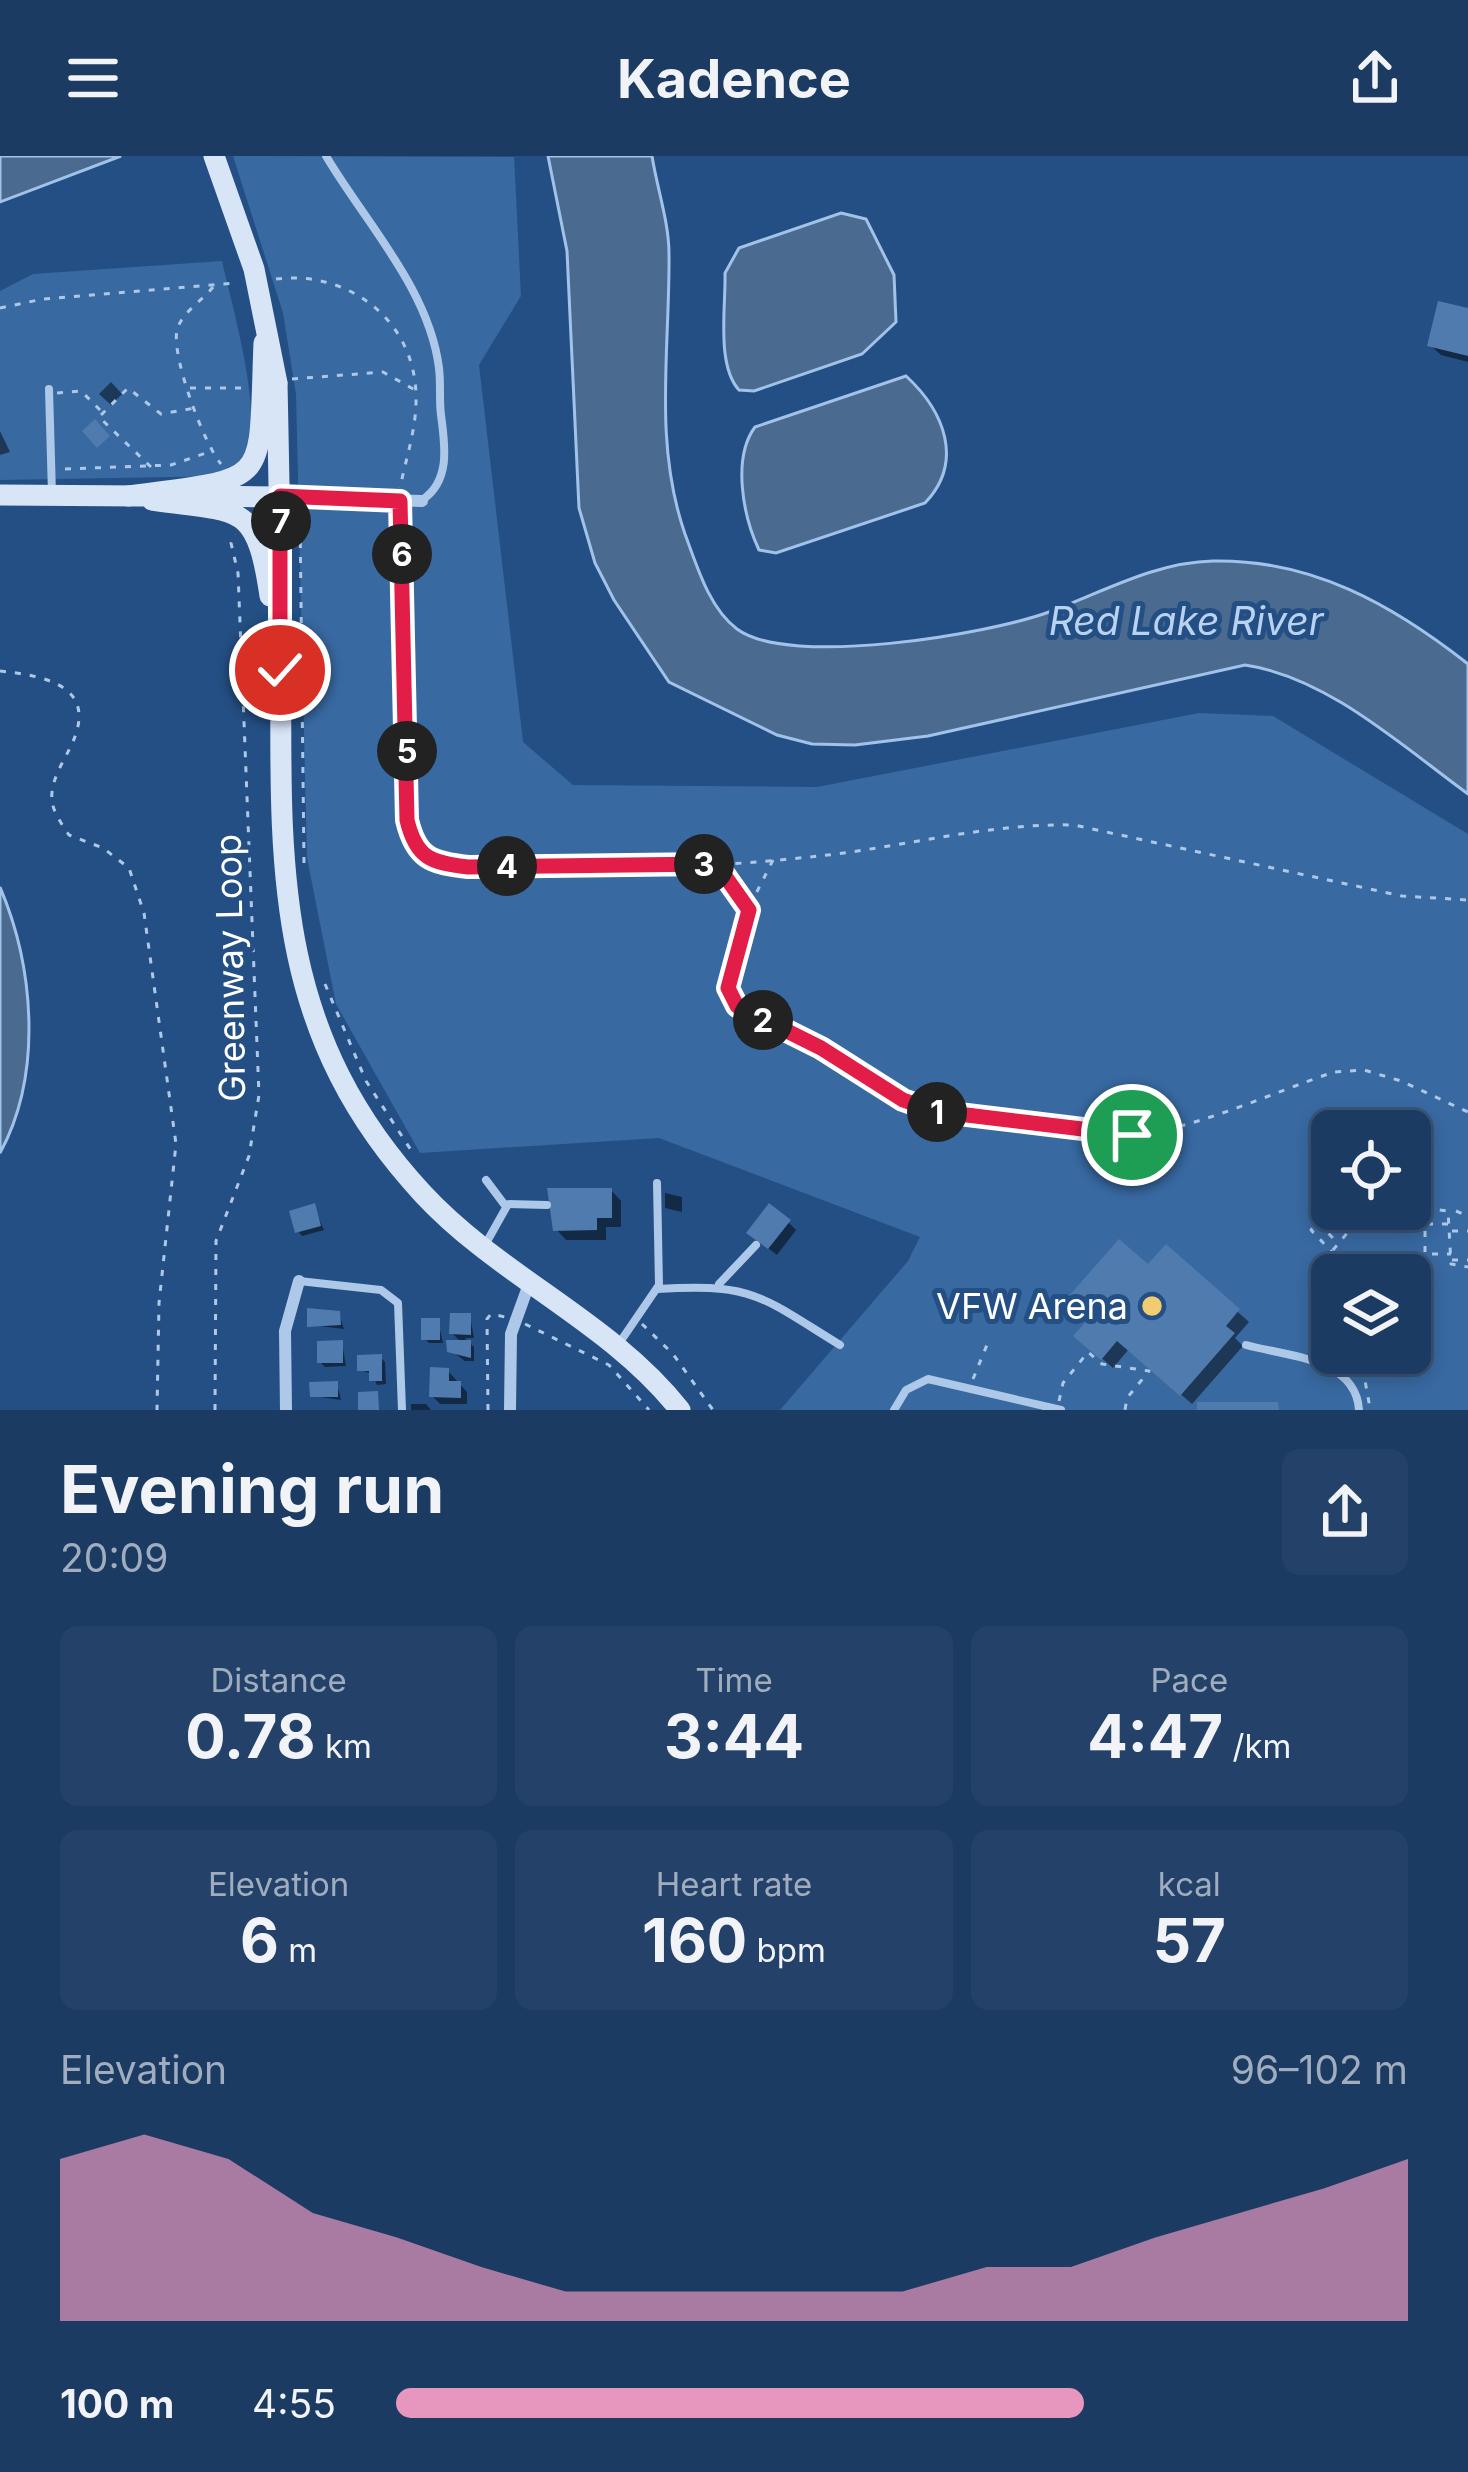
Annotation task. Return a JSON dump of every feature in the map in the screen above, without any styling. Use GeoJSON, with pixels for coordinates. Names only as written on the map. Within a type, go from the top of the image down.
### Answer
{"type":"FeatureCollection","features":[{"type":"Feature","properties":{"kind":"street"},"geometry":{"type":"LineString","coordinates":[[214,156],[242,226],[265,312],[280,496],[281,866],[286,912],[309,1005],[333,1063],[376,1136],[424,1196],[483,1249],[617,1346],[680,1410]]}},
{"type":"Feature","properties":{"kind":"street"},"geometry":{"type":"LineString","coordinates":[[128,496],[242,478],[259,451],[270,384]]}},
{"type":"Feature","properties":{"kind":"street"},"geometry":{"type":"LineString","coordinates":[[0,495],[422,501]]}},
{"type":"Feature","properties":{"kind":"street"},"geometry":{"type":"LineString","coordinates":[[128,496],[219,510],[252,524],[261,539],[280,670]]}},
{"type":"Feature","properties":{"kind":"street"},"geometry":{"type":"LineString","coordinates":[[286,1410],[285,1330],[299,1282]]}},
{"type":"Feature","properties":{"kind":"street"},"geometry":{"type":"LineString","coordinates":[[510,1410],[513,1321],[529,1284]]}},
{"type":"Feature","properties":{"kind":"lane"},"geometry":{"type":"LineString","coordinates":[[326,156],[378,231],[423,320],[439,366],[444,465],[432,494],[422,501]]}},
{"type":"Feature","properties":{"kind":"lane"},"geometry":{"type":"LineString","coordinates":[[49,391],[52,496]]}},
{"type":"Feature","properties":{"kind":"lane"},"geometry":{"type":"LineString","coordinates":[[486,1180],[508,1205]]}},
{"type":"Feature","properties":{"kind":"lane"},"geometry":{"type":"LineString","coordinates":[[617,1346],[657,1289],[657,1183]]}},
{"type":"Feature","properties":{"kind":"lane"},"geometry":{"type":"LineString","coordinates":[[508,1205],[547,1204]]}},
{"type":"Feature","properties":{"kind":"lane"},"geometry":{"type":"LineString","coordinates":[[483,1249],[508,1205]]}},
{"type":"Feature","properties":{"kind":"lane"},"geometry":{"type":"LineString","coordinates":[[718,1285],[756,1245]]}},
{"type":"Feature","properties":{"kind":"lane"},"geometry":{"type":"LineString","coordinates":[[299,1282],[381,1290],[398,1303],[402,1410]]}},
{"type":"Feature","properties":{"kind":"lane"},"geometry":{"type":"LineString","coordinates":[[657,1289],[718,1285],[751,1292],[840,1345]]}},
{"type":"Feature","properties":{"kind":"lane"},"geometry":{"type":"LineString","coordinates":[[1246,1346],[1342,1373],[1357,1393],[1359,1410]]}},
{"type":"Feature","properties":{"kind":"lane"},"geometry":{"type":"LineString","coordinates":[[894,1410],[916,1381],[939,1378],[1059,1410]]}},
{"type":"Feature","properties":{"kind":"path"},"geometry":{"type":"LineString","coordinates":[[271,279],[322,280],[382,310],[403,340],[416,390],[400,501],[407,820],[414,848],[432,863],[468,867],[709,864],[773,860],[1029,824],[1074,825],[1402,896],[1468,900]]}},
{"type":"Feature","properties":{"kind":"path"},"geometry":{"type":"LineString","coordinates":[[0,308],[43,299],[252,281]]}},
{"type":"Feature","properties":{"kind":"path"},"geometry":{"type":"LineString","coordinates":[[214,286],[178,325],[176,350],[211,451],[228,468]]}},
{"type":"Feature","properties":{"kind":"path"},"geometry":{"type":"LineString","coordinates":[[190,388],[218,392],[383,372],[416,390]]}},
{"type":"Feature","properties":{"kind":"path"},"geometry":{"type":"LineString","coordinates":[[151,467],[100,417],[128,388],[161,414],[195,408]]}},
{"type":"Feature","properties":{"kind":"path"},"geometry":{"type":"LineString","coordinates":[[49,391],[81,391],[103,413]]}},
{"type":"Feature","properties":{"kind":"path"},"geometry":{"type":"LineString","coordinates":[[51,469],[151,467],[211,451]]}},
{"type":"Feature","properties":{"kind":"path"},"geometry":{"type":"LineString","coordinates":[[304,869],[300,515],[305,512]]}},
{"type":"Feature","properties":{"kind":"path","name":"Greenway Loop"},"geometry":{"type":"LineString","coordinates":[[215,1410],[216,1241],[249,1156],[259,1095],[238,573],[231,543],[240,533]]}},
{"type":"Feature","properties":{"kind":"path"},"geometry":{"type":"LineString","coordinates":[[0,671],[45,676],[68,688],[78,706],[74,740],[56,776],[51,804],[69,836],[104,848],[129,868],[144,913],[176,1144],[159,1303],[157,1410]]}},
{"type":"Feature","properties":{"kind":"path"},"geometry":{"type":"LineString","coordinates":[[773,860],[749,910],[728,988],[737,1006],[821,1048],[903,1100],[934,1111],[1132,1135],[1334,1072],[1364,1070],[1468,1112]]}},
{"type":"Feature","properties":{"kind":"path"},"geometry":{"type":"LineString","coordinates":[[709,864],[725,876],[749,910]]}},
{"type":"Feature","properties":{"kind":"path"},"geometry":{"type":"LineString","coordinates":[[324,983],[366,1081],[414,1157]]}},
{"type":"Feature","properties":{"kind":"path"},"geometry":{"type":"LineString","coordinates":[[1431,1207],[1444,1207],[1452,1267],[1468,1268]]}},
{"type":"Feature","properties":{"kind":"path"},"geometry":{"type":"LineString","coordinates":[[1456,1210],[1468,1216]]}},
{"type":"Feature","properties":{"kind":"path"},"geometry":{"type":"LineString","coordinates":[[1468,1231],[1425,1224],[1425,1254],[1468,1260]]}},
{"type":"Feature","properties":{"kind":"path"},"geometry":{"type":"LineString","coordinates":[[1311,1230],[1332,1254]]}},
{"type":"Feature","properties":{"kind":"path"},"geometry":{"type":"LineString","coordinates":[[1324,1230],[1338,1243]]}},
{"type":"Feature","properties":{"kind":"path"},"geometry":{"type":"LineString","coordinates":[[1331,1251],[1349,1230]]}},
{"type":"Feature","properties":{"kind":"path"},"geometry":{"type":"LineString","coordinates":[[488,1410],[487,1319],[496,1314],[550,1333],[609,1365],[649,1410]]}},
{"type":"Feature","properties":{"kind":"path"},"geometry":{"type":"LineString","coordinates":[[636,1319],[673,1354],[713,1410]]}},
{"type":"Feature","properties":{"kind":"path"},"geometry":{"type":"LineString","coordinates":[[971,1387],[989,1340]]}},
{"type":"Feature","properties":{"kind":"path"},"geometry":{"type":"LineString","coordinates":[[1059,1410],[1063,1383],[1088,1352],[1102,1364],[1149,1371],[1127,1399],[1125,1410]]}},
{"type":"Feature","properties":{"kind":"path"},"geometry":{"type":"LineString","coordinates":[[1364,1374],[1370,1410]]}},
{"type":"Feature","properties":{"kind":"shaded area"},"geometry":{"type":"Polygon","coordinates":[[[233,156],[514,157],[521,296],[479,365],[523,742],[573,785],[817,787],[1199,713],[1273,716],[1468,834],[1468,1410],[780,1410],[908,1261],[920,1237],[659,1138],[420,1153],[336,1004],[307,858],[296,394],[283,313],[233,156]]]}},
{"type":"Feature","properties":{"kind":"shaded area"},"geometry":{"type":"Polygon","coordinates":[[[222,261],[245,361],[252,417],[250,440],[238,465],[225,476],[0,480],[0,291],[33,274],[222,261]]]}},
{"type":"Feature","properties":{"kind":"water"},"geometry":{"type":"Polygon","coordinates":[[[0,156],[121,156],[0,202],[0,156]]]}},
{"type":"Feature","properties":{"kind":"water","name":"Red Lake River"},"geometry":{"type":"Polygon","coordinates":[[[548,156],[652,156],[668,242],[665,395],[675,499],[705,586],[737,629],[763,640],[799,646],[890,643],[1020,621],[1129,580],[1191,563],[1249,562],[1284,568],[1380,605],[1468,664],[1468,794],[1334,698],[1305,683],[1245,665],[928,736],[855,745],[812,744],[777,735],[669,682],[614,600],[595,563],[579,508],[567,251],[548,156]]]}},
{"type":"Feature","properties":{"kind":"water"},"geometry":{"type":"Polygon","coordinates":[[[841,213],[866,219],[894,275],[896,322],[862,354],[754,391],[739,390],[727,366],[724,334],[725,273],[739,248],[841,213]]]}},
{"type":"Feature","properties":{"kind":"water"},"geometry":{"type":"Polygon","coordinates":[[[906,376],[931,405],[945,438],[944,471],[925,503],[776,553],[759,550],[742,487],[744,455],[755,427],[906,376]]]}},
{"type":"Feature","properties":{"kind":"water"},"geometry":{"type":"Polygon","coordinates":[[[0,887],[20,951],[29,1020],[23,1089],[0,1153],[0,887]]]}},
{"type":"Feature","properties":{"kind":"building"},"geometry":{"type":"Polygon","coordinates":[[[1438,301],[1468,308],[1468,356],[1427,346],[1438,301]]]}},
{"type":"Feature","properties":{"kind":"building"},"geometry":{"type":"Polygon","coordinates":[[[95,419],[110,436],[97,448],[82,431],[95,419]]]}},
{"type":"Feature","properties":{"kind":"building"},"geometry":{"type":"Polygon","coordinates":[[[547,1188],[612,1188],[612,1218],[597,1218],[597,1230],[553,1231],[547,1188]]]}},
{"type":"Feature","properties":{"kind":"building"},"geometry":{"type":"Polygon","coordinates":[[[315,1203],[321,1226],[295,1233],[289,1211],[315,1203]]]}},
{"type":"Feature","properties":{"kind":"building"},"geometry":{"type":"Polygon","coordinates":[[[769,1203],[791,1220],[768,1249],[746,1233],[769,1203]]]}},
{"type":"Feature","properties":{"kind":"building"},"geometry":{"type":"Polygon","coordinates":[[[1119,1239],[1148,1264],[1166,1244],[1240,1309],[1226,1326],[1235,1333],[1180,1396],[1117,1341],[1101,1360],[1073,1336],[1090,1317],[1068,1297],[1119,1239]]]}},
{"type":"Feature","properties":{"kind":"building"},"geometry":{"type":"Polygon","coordinates":[[[307,1308],[340,1311],[341,1325],[307,1327],[307,1308]]]}},
{"type":"Feature","properties":{"kind":"building"},"geometry":{"type":"Polygon","coordinates":[[[450,1313],[471,1313],[471,1335],[449,1334],[450,1313]]]}},
{"type":"Feature","properties":{"kind":"building"},"geometry":{"type":"Polygon","coordinates":[[[421,1318],[440,1318],[440,1340],[421,1340],[421,1318]]]}},
{"type":"Feature","properties":{"kind":"building"},"geometry":{"type":"Polygon","coordinates":[[[343,1340],[343,1363],[317,1363],[317,1341],[343,1340]]]}},
{"type":"Feature","properties":{"kind":"building"},"geometry":{"type":"Polygon","coordinates":[[[446,1340],[471,1340],[471,1358],[447,1352],[446,1340]]]}},
{"type":"Feature","properties":{"kind":"building"},"geometry":{"type":"Polygon","coordinates":[[[382,1354],[382,1381],[369,1381],[369,1371],[357,1371],[357,1355],[382,1354]]]}},
{"type":"Feature","properties":{"kind":"building"},"geometry":{"type":"Polygon","coordinates":[[[430,1367],[449,1368],[449,1381],[461,1381],[461,1398],[429,1397],[430,1367]]]}},
{"type":"Feature","properties":{"kind":"building"},"geometry":{"type":"Polygon","coordinates":[[[338,1381],[338,1397],[310,1397],[309,1382],[338,1381]]]}},
{"type":"Feature","properties":{"kind":"building"},"geometry":{"type":"Polygon","coordinates":[[[378,1391],[379,1410],[358,1410],[358,1392],[378,1391]]]}},
{"type":"Feature","properties":{"kind":"building"},"geometry":{"type":"Polygon","coordinates":[[[1197,1402],[1278,1402],[1279,1410],[1197,1410],[1197,1402]]]}},
{"type":"Feature","properties":{"kind":"place","name":"VFW Arena"},"geometry":{"type":"Point","coordinates":[1152,1306]}},
{"type":"Feature","properties":{"kind":"route"},"geometry":{"type":"LineString","coordinates":[[280,670],[280,496],[400,501],[407,820],[414,848],[432,863],[468,867],[709,864],[725,876],[749,910],[728,988],[737,1006],[821,1048],[903,1100],[934,1111],[1067,1132],[1132,1135]]}}]}
